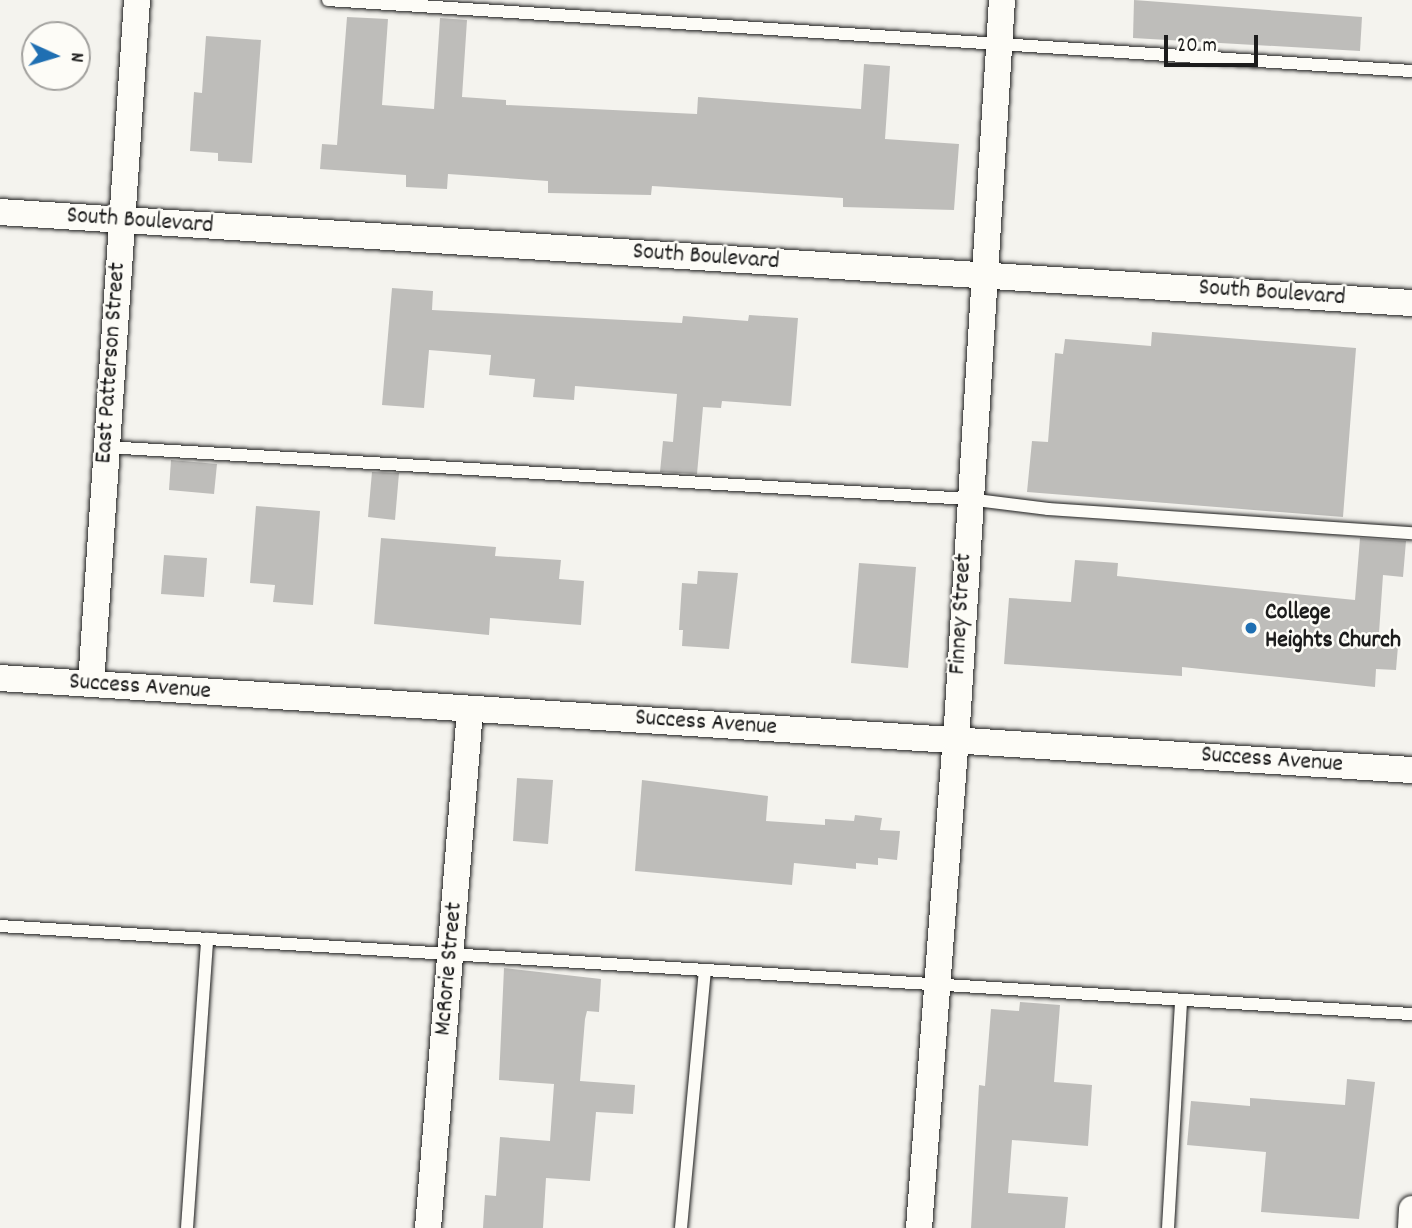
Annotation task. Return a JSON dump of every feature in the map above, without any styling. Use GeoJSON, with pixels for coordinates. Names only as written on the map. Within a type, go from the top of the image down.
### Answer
{"type":"FeatureCollection","features":[{"type":"Feature","properties":{"kind":"street","name":"East Patterson Street"},"geometry":{"type":"LineString","coordinates":[[91,684],[136,0]]}},
{"type":"Feature","properties":{"kind":"street","name":"Finney Street"},"geometry":{"type":"LineString","coordinates":[[919,1228],[935,986],[956,741],[968,499],[1002,0]]}},
{"type":"Feature","properties":{"kind":"street","name":"South Boulevard"},"geometry":{"type":"LineString","coordinates":[[0,212],[1412,303]]}},
{"type":"Feature","properties":{"kind":"street","name":"Success Avenue"},"geometry":{"type":"LineString","coordinates":[[0,678],[1412,770]]}},
{"type":"Feature","properties":{"kind":"street","name":"McRorie Street"},"geometry":{"type":"LineString","coordinates":[[428,1228],[471,710]]}},
{"type":"Feature","properties":{"kind":"street"},"geometry":{"type":"LineString","coordinates":[[1410,1228],[1412,1209]]}},
{"type":"Feature","properties":{"kind":"lane"},"geometry":{"type":"LineString","coordinates":[[328,0],[999,47],[1412,71]]}},
{"type":"Feature","properties":{"kind":"lane"},"geometry":{"type":"LineString","coordinates":[[106,447],[968,499],[1048,509],[1412,533]]}},
{"type":"Feature","properties":{"kind":"lane"},"geometry":{"type":"LineString","coordinates":[[0,926],[1412,1014]]}},
{"type":"Feature","properties":{"kind":"lane"},"geometry":{"type":"LineString","coordinates":[[187,1228],[208,939]]}},
{"type":"Feature","properties":{"kind":"lane"},"geometry":{"type":"LineString","coordinates":[[681,1228],[705,971]]}},
{"type":"Feature","properties":{"kind":"lane"},"geometry":{"type":"LineString","coordinates":[[1168,1228],[1181,1000]]}},
{"type":"Feature","properties":{"kind":"building"},"geometry":{"type":"Polygon","coordinates":[[[1134,0],[1362,17],[1360,51],[1133,38],[1134,0]]]}},
{"type":"Feature","properties":{"kind":"building"},"geometry":{"type":"Polygon","coordinates":[[[347,17],[388,19],[382,105],[434,109],[440,18],[467,20],[462,97],[506,100],[506,105],[697,114],[698,97],[861,109],[864,64],[890,66],[885,139],[959,144],[954,210],[843,207],[843,198],[652,186],[651,195],[548,193],[548,181],[448,174],[447,189],[406,187],[406,175],[320,169],[322,144],[337,145],[347,17]]]}},
{"type":"Feature","properties":{"kind":"building"},"geometry":{"type":"Polygon","coordinates":[[[206,36],[261,40],[252,163],[218,161],[218,153],[190,151],[194,92],[202,93],[206,36]]]}},
{"type":"Feature","properties":{"kind":"building"},"geometry":{"type":"Polygon","coordinates":[[[392,288],[433,291],[432,310],[682,323],[683,316],[748,321],[749,315],[798,318],[791,406],[722,401],[721,408],[703,407],[697,474],[660,472],[663,441],[673,442],[677,394],[575,386],[574,400],[533,397],[535,379],[489,375],[491,355],[429,350],[424,408],[382,405],[392,288]]]}},
{"type":"Feature","properties":{"kind":"building"},"geometry":{"type":"Polygon","coordinates":[[[1152,332],[1356,348],[1343,517],[1027,492],[1032,441],[1048,442],[1055,353],[1063,354],[1065,339],[1151,346],[1152,332]]]}},
{"type":"Feature","properties":{"kind":"building"},"geometry":{"type":"Polygon","coordinates":[[[171,460],[217,464],[214,494],[169,490],[171,460]]]}},
{"type":"Feature","properties":{"kind":"building"},"geometry":{"type":"Polygon","coordinates":[[[372,472],[399,473],[395,520],[368,517],[372,472]]]}},
{"type":"Feature","properties":{"kind":"building"},"geometry":{"type":"Polygon","coordinates":[[[256,506],[320,511],[313,605],[273,602],[275,585],[250,583],[256,506]]]}},
{"type":"Feature","properties":{"kind":"building"},"geometry":{"type":"Polygon","coordinates":[[[381,538],[496,547],[495,556],[561,560],[559,579],[584,581],[581,625],[490,618],[489,635],[374,624],[381,538]]]}},
{"type":"Feature","properties":{"kind":"building"},"geometry":{"type":"Polygon","coordinates":[[[1360,538],[1406,541],[1403,577],[1383,575],[1379,633],[1399,634],[1396,670],[1376,669],[1375,687],[1182,667],[1182,676],[1004,664],[1009,598],[1071,602],[1075,560],[1118,563],[1117,576],[1355,600],[1360,538]]]}},
{"type":"Feature","properties":{"kind":"building"},"geometry":{"type":"Polygon","coordinates":[[[164,555],[207,558],[204,597],[161,594],[164,555]]]}},
{"type":"Feature","properties":{"kind":"building"},"geometry":{"type":"Polygon","coordinates":[[[859,563],[916,567],[908,668],[851,663],[859,563]]]}},
{"type":"Feature","properties":{"kind":"building"},"geometry":{"type":"Polygon","coordinates":[[[698,571],[738,573],[729,649],[682,646],[683,630],[679,630],[682,583],[697,584],[698,571]]]}},
{"type":"Feature","properties":{"kind":"building"},"geometry":{"type":"Polygon","coordinates":[[[517,778],[553,780],[548,844],[513,841],[517,778]]]}},
{"type":"Feature","properties":{"kind":"building"},"geometry":{"type":"Polygon","coordinates":[[[642,780],[768,796],[766,821],[825,825],[825,819],[854,821],[855,815],[882,818],[880,830],[900,831],[897,860],[878,858],[878,865],[856,863],[856,869],[794,863],[792,885],[635,871],[642,780]]]}},
{"type":"Feature","properties":{"kind":"building"},"geometry":{"type":"Polygon","coordinates":[[[504,968],[601,979],[599,1012],[587,1011],[585,1019],[580,1081],[635,1085],[633,1114],[596,1112],[590,1181],[546,1178],[543,1228],[483,1228],[485,1195],[496,1196],[500,1137],[550,1141],[554,1084],[499,1080],[504,968]]]}},
{"type":"Feature","properties":{"kind":"building"},"geometry":{"type":"Polygon","coordinates":[[[1020,1002],[1060,1005],[1054,1082],[1092,1085],[1088,1146],[1012,1140],[1008,1193],[1068,1197],[1065,1228],[971,1228],[979,1085],[985,1086],[991,1009],[1019,1011],[1020,1002]]]}},
{"type":"Feature","properties":{"kind":"building"},"geometry":{"type":"Polygon","coordinates":[[[1347,1079],[1375,1082],[1359,1219],[1261,1212],[1266,1152],[1187,1145],[1191,1101],[1250,1106],[1250,1098],[1345,1105],[1347,1079]]]}},
{"type":"Feature","properties":{"kind":"place","name":"College Heights Church"},"geometry":{"type":"Point","coordinates":[1251,628]}}]}
